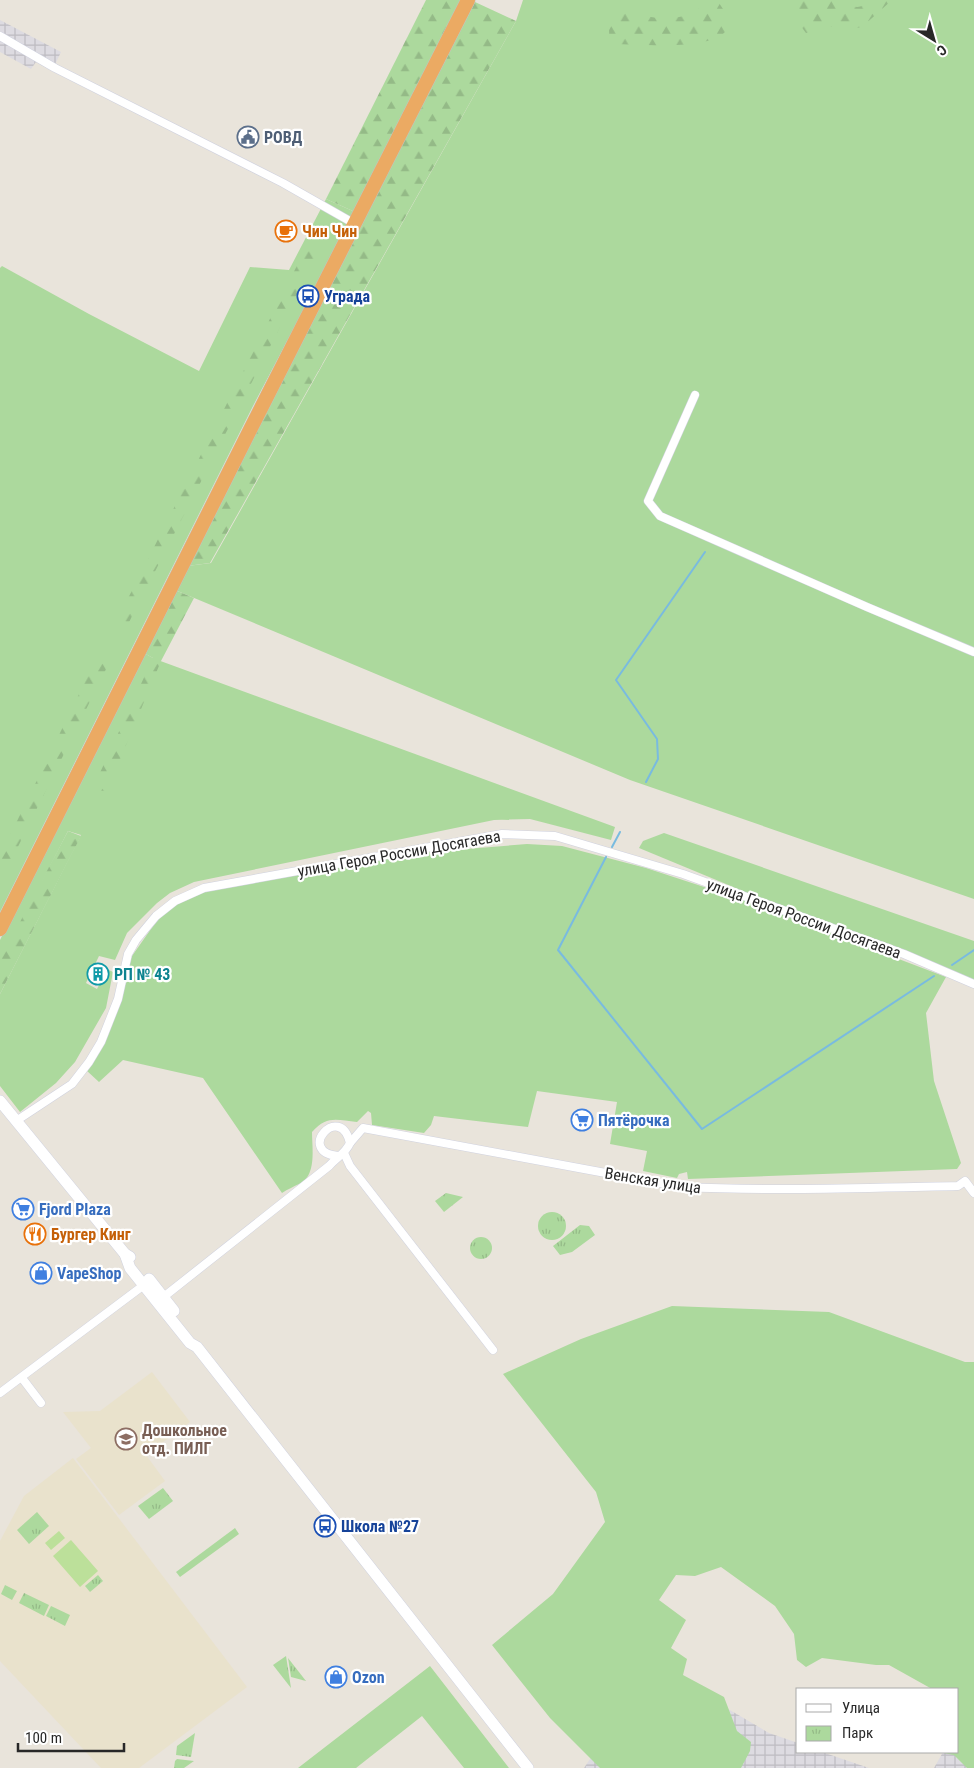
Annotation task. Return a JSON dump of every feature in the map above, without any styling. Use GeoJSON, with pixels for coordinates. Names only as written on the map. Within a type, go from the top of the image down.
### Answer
{"type":"FeatureCollection","features":[{"type":"Feature","properties":{"kind":"highway"},"geometry":{"type":"LineString","coordinates":[[0,929],[468,0]]}},
{"type":"Feature","properties":{"kind":"street"},"geometry":{"type":"LineString","coordinates":[[0,36],[54,68],[283,183],[355,224]]}},
{"type":"Feature","properties":{"kind":"street"},"geometry":{"type":"LineString","coordinates":[[695,395],[648,501],[660,516],[867,608],[974,652]]}},
{"type":"Feature","properties":{"kind":"street","name":"улица Героя России Досягаева"},"geometry":{"type":"LineString","coordinates":[[16,1121],[72,1084],[89,1062],[101,1042],[118,999],[128,954],[136,940],[156,916],[175,902],[204,888],[502,834],[554,836],[683,874],[904,954],[974,984]]}},
{"type":"Feature","properties":{"kind":"street"},"geometry":{"type":"LineString","coordinates":[[0,1101],[125,1254],[133,1260],[161,1300],[196,1340],[198,1347],[528,1768]]}},
{"type":"Feature","properties":{"kind":"street"},"geometry":{"type":"LineString","coordinates":[[161,1300],[322,1172],[341,1154],[350,1143],[347,1134],[340,1128],[331,1127],[323,1132],[320,1140],[322,1149],[328,1155],[341,1154]]}},
{"type":"Feature","properties":{"kind":"street","name":"Венская улица"},"geometry":{"type":"LineString","coordinates":[[350,1143],[363,1128],[681,1187],[731,1189],[868,1188],[958,1186],[965,1181],[974,1193]]}},
{"type":"Feature","properties":{"kind":"street"},"geometry":{"type":"LineString","coordinates":[[341,1154],[493,1350]]}},
{"type":"Feature","properties":{"kind":"street"},"geometry":{"type":"LineString","coordinates":[[125,1254],[130,1268],[144,1285],[161,1300]]}},
{"type":"Feature","properties":{"kind":"street"},"geometry":{"type":"LineString","coordinates":[[0,1393],[144,1285]]}},
{"type":"Feature","properties":{"kind":"street"},"geometry":{"type":"LineString","coordinates":[[22,1378],[41,1403]]}},
{"type":"Feature","properties":{"kind":"shaded area"},"geometry":{"type":"Polygon","coordinates":[[[0,20],[61,52],[52,71],[36,62],[31,69],[0,52],[0,20]]]}},
{"type":"Feature","properties":{"kind":"shaded area","name":"Дошкольное отд. ПИЛГ"},"geometry":{"type":"Polygon","coordinates":[[[152,1372],[190,1422],[146,1455],[165,1481],[119,1515],[76,1459],[91,1448],[63,1412],[100,1411],[152,1372]]]}},
{"type":"Feature","properties":{"kind":"shaded area"},"geometry":{"type":"Polygon","coordinates":[[[73,1458],[247,1687],[139,1768],[101,1768],[0,1661],[0,1541],[24,1496],[73,1458]]]}},
{"type":"Feature","properties":{"kind":"shaded area"},"geometry":{"type":"Polygon","coordinates":[[[629,1651],[769,1733],[796,1742],[796,1753],[825,1753],[869,1768],[584,1768],[590,1759],[629,1651]]]}},
{"type":"Feature","properties":{"kind":"shaded area"},"geometry":{"type":"Polygon","coordinates":[[[942,1753],[959,1753],[974,1768],[934,1768],[942,1753]]]}},
{"type":"Feature","properties":{"kind":"green space"},"geometry":{"type":"Polygon","coordinates":[[[426,0],[463,0],[355,212],[326,199],[426,0]]]}},
{"type":"Feature","properties":{"kind":"green space"},"geometry":{"type":"Polygon","coordinates":[[[523,0],[974,0],[974,899],[630,780],[175,590],[187,566],[211,563],[516,21],[523,0]]]}},
{"type":"Feature","properties":{"kind":"green space"},"geometry":{"type":"Polygon","coordinates":[[[706,0],[717,0],[723,9],[725,32],[716,38],[704,42],[672,45],[613,44],[611,40],[609,31],[612,18],[618,11],[657,18],[677,17],[696,10],[706,0]]]}},
{"type":"Feature","properties":{"kind":"green space"},"geometry":{"type":"Polygon","coordinates":[[[783,0],[816,0],[819,4],[823,0],[849,0],[848,4],[857,7],[864,5],[869,0],[892,0],[862,27],[847,30],[834,26],[806,33],[783,0]]]}},
{"type":"Feature","properties":{"kind":"green space"},"geometry":{"type":"Polygon","coordinates":[[[475,2],[516,21],[210,563],[187,566],[475,2]]]}},
{"type":"Feature","properties":{"kind":"green space"},"geometry":{"type":"Polygon","coordinates":[[[326,199],[355,212],[253,406],[0,912],[0,268],[2,266],[199,371],[250,267],[289,270],[326,199]]]}},
{"type":"Feature","properties":{"kind":"green space"},"geometry":{"type":"Polygon","coordinates":[[[309,242],[319,251],[125,630],[116,622],[309,242]]]}},
{"type":"Feature","properties":{"kind":"green space"},"geometry":{"type":"Polygon","coordinates":[[[175,590],[194,598],[161,661],[107,791],[92,790],[153,658],[142,652],[175,590]]]}},
{"type":"Feature","properties":{"kind":"green space"},"geometry":{"type":"Polygon","coordinates":[[[142,652],[155,659],[615,827],[611,840],[530,819],[494,820],[194,882],[170,893],[157,903],[127,933],[115,960],[99,956],[86,983],[97,989],[107,969],[113,972],[106,1008],[75,1062],[56,1083],[20,1112],[0,1086],[0,994],[81,835],[68,831],[0,964],[0,940],[142,652]]]}},
{"type":"Feature","properties":{"kind":"green space"},"geometry":{"type":"Polygon","coordinates":[[[99,653],[111,659],[0,883],[0,856],[99,653]]]}},
{"type":"Feature","properties":{"kind":"green space"},"geometry":{"type":"Polygon","coordinates":[[[68,831],[81,836],[0,994],[0,960],[68,831]]]}},
{"type":"Feature","properties":{"kind":"green space"},"geometry":{"type":"Polygon","coordinates":[[[664,833],[974,941],[974,987],[639,848],[643,841],[664,833]]]}},
{"type":"Feature","properties":{"kind":"green space"},"geometry":{"type":"Polygon","coordinates":[[[527,844],[562,846],[646,868],[741,899],[946,977],[926,1013],[934,1081],[961,1163],[957,1169],[688,1179],[687,1172],[679,1174],[677,1178],[643,1171],[647,1151],[610,1144],[617,1102],[537,1091],[528,1127],[434,1116],[431,1125],[424,1133],[372,1125],[371,1113],[368,1111],[357,1122],[333,1120],[323,1123],[312,1132],[313,1153],[309,1175],[299,1184],[282,1193],[203,1078],[123,1060],[99,1082],[86,1070],[101,1050],[114,1018],[122,996],[125,975],[132,956],[158,919],[177,904],[205,891],[325,868],[429,852],[527,844]]]}},
{"type":"Feature","properties":{"kind":"green space"},"geometry":{"type":"Polygon","coordinates":[[[446,1193],[463,1197],[444,1212],[435,1201],[446,1193]]]}},
{"type":"Feature","properties":{"kind":"green space"},"geometry":{"type":"Polygon","coordinates":[[[552,1212],[562,1216],[566,1226],[562,1236],[552,1240],[542,1236],[538,1226],[542,1216],[552,1212]]]}},
{"type":"Feature","properties":{"kind":"green space"},"geometry":{"type":"Polygon","coordinates":[[[580,1225],[589,1226],[595,1235],[572,1252],[560,1255],[553,1246],[580,1225]]]}},
{"type":"Feature","properties":{"kind":"green space"},"geometry":{"type":"Polygon","coordinates":[[[481,1237],[489,1240],[492,1248],[489,1256],[481,1259],[473,1256],[470,1248],[473,1240],[481,1237]]]}},
{"type":"Feature","properties":{"kind":"green space"},"geometry":{"type":"Polygon","coordinates":[[[672,1306],[829,1312],[965,1362],[974,1362],[974,1768],[967,1768],[954,1755],[943,1753],[959,1753],[959,1688],[930,1688],[889,1665],[822,1658],[806,1667],[797,1660],[794,1634],[775,1606],[721,1567],[695,1576],[676,1575],[659,1600],[686,1620],[671,1648],[687,1659],[683,1675],[724,1697],[737,1731],[751,1742],[750,1751],[741,1768],[600,1768],[550,1718],[492,1645],[553,1594],[605,1522],[596,1492],[503,1374],[581,1339],[672,1306]]]}},
{"type":"Feature","properties":{"kind":"green space"},"geometry":{"type":"Polygon","coordinates":[[[163,1488],[173,1501],[149,1519],[138,1506],[163,1488]]]}},
{"type":"Feature","properties":{"kind":"green space"},"geometry":{"type":"Polygon","coordinates":[[[37,1512],[49,1526],[29,1544],[17,1530],[37,1512]]]}},
{"type":"Feature","properties":{"kind":"green space"},"geometry":{"type":"Polygon","coordinates":[[[235,1528],[239,1534],[180,1577],[176,1572],[235,1528]]]}},
{"type":"Feature","properties":{"kind":"green space"},"geometry":{"type":"Polygon","coordinates":[[[59,1531],[65,1538],[51,1550],[45,1543],[59,1531]]]}},
{"type":"Feature","properties":{"kind":"green space"},"geometry":{"type":"Polygon","coordinates":[[[71,1540],[98,1571],[80,1587],[53,1556],[71,1540]]]}},
{"type":"Feature","properties":{"kind":"green space"},"geometry":{"type":"Polygon","coordinates":[[[98,1575],[103,1581],[90,1592],[85,1586],[98,1575]]]}},
{"type":"Feature","properties":{"kind":"green space"},"geometry":{"type":"Polygon","coordinates":[[[5,1585],[17,1591],[12,1600],[1,1594],[5,1585]]]}},
{"type":"Feature","properties":{"kind":"green space"},"geometry":{"type":"Polygon","coordinates":[[[24,1593],[49,1605],[44,1616],[19,1603],[24,1593]]]}},
{"type":"Feature","properties":{"kind":"green space"},"geometry":{"type":"Polygon","coordinates":[[[51,1606],[70,1615],[65,1626],[46,1616],[51,1606]]]}},
{"type":"Feature","properties":{"kind":"green space"},"geometry":{"type":"Polygon","coordinates":[[[286,1656],[291,1688],[273,1665],[286,1656]]]}},
{"type":"Feature","properties":{"kind":"green space"},"geometry":{"type":"Polygon","coordinates":[[[288,1658],[306,1681],[291,1677],[288,1658]]]}},
{"type":"Feature","properties":{"kind":"green space"},"geometry":{"type":"Polygon","coordinates":[[[430,1666],[509,1768],[464,1768],[422,1716],[356,1768],[298,1768],[430,1666]]]}},
{"type":"Feature","properties":{"kind":"green space"},"geometry":{"type":"Polygon","coordinates":[[[195,1733],[191,1757],[176,1755],[177,1746],[195,1733]]]}},
{"type":"Feature","properties":{"kind":"green space"},"geometry":{"type":"Polygon","coordinates":[[[177,1759],[194,1761],[184,1768],[174,1768],[177,1759]]]}},
{"type":"Feature","properties":{"kind":"waterway"},"geometry":{"type":"LineString","coordinates":[[646,782],[658,759],[657,739],[616,680],[705,552]]}},
{"type":"Feature","properties":{"kind":"waterway"},"geometry":{"type":"LineString","coordinates":[[612,847],[620,832]]}},
{"type":"Feature","properties":{"kind":"waterway"},"geometry":{"type":"LineString","coordinates":[[606,857],[558,950],[702,1129],[934,976]]}},
{"type":"Feature","properties":{"kind":"waterway"},"geometry":{"type":"LineString","coordinates":[[952,965],[974,950]]}},
{"type":"Feature","properties":{"kind":"place","name":"РОВД"},"geometry":{"type":"Point","coordinates":[248,137]}},
{"type":"Feature","properties":{"kind":"place","name":"Чин Чин"},"geometry":{"type":"Point","coordinates":[286,231]}},
{"type":"Feature","properties":{"kind":"place","name":"Уграда"},"geometry":{"type":"Point","coordinates":[308,296]}},
{"type":"Feature","properties":{"kind":"place","name":"РП № 43"},"geometry":{"type":"Point","coordinates":[98,974]}},
{"type":"Feature","properties":{"kind":"place","name":"Пятёрочка"},"geometry":{"type":"Point","coordinates":[582,1120]}},
{"type":"Feature","properties":{"kind":"place","name":"Fjord Plaza"},"geometry":{"type":"Point","coordinates":[23,1209]}},
{"type":"Feature","properties":{"kind":"place","name":"Бургер Кинг"},"geometry":{"type":"Point","coordinates":[35,1234]}},
{"type":"Feature","properties":{"kind":"place","name":"VapeShop"},"geometry":{"type":"Point","coordinates":[41,1273]}},
{"type":"Feature","properties":{"kind":"place","name":"Дошкольное отд. ПИЛГ"},"geometry":{"type":"Point","coordinates":[126,1439]}},
{"type":"Feature","properties":{"kind":"place","name":"Школа №27"},"geometry":{"type":"Point","coordinates":[325,1526]}},
{"type":"Feature","properties":{"kind":"place","name":"Ozon"},"geometry":{"type":"Point","coordinates":[336,1677]}}]}
